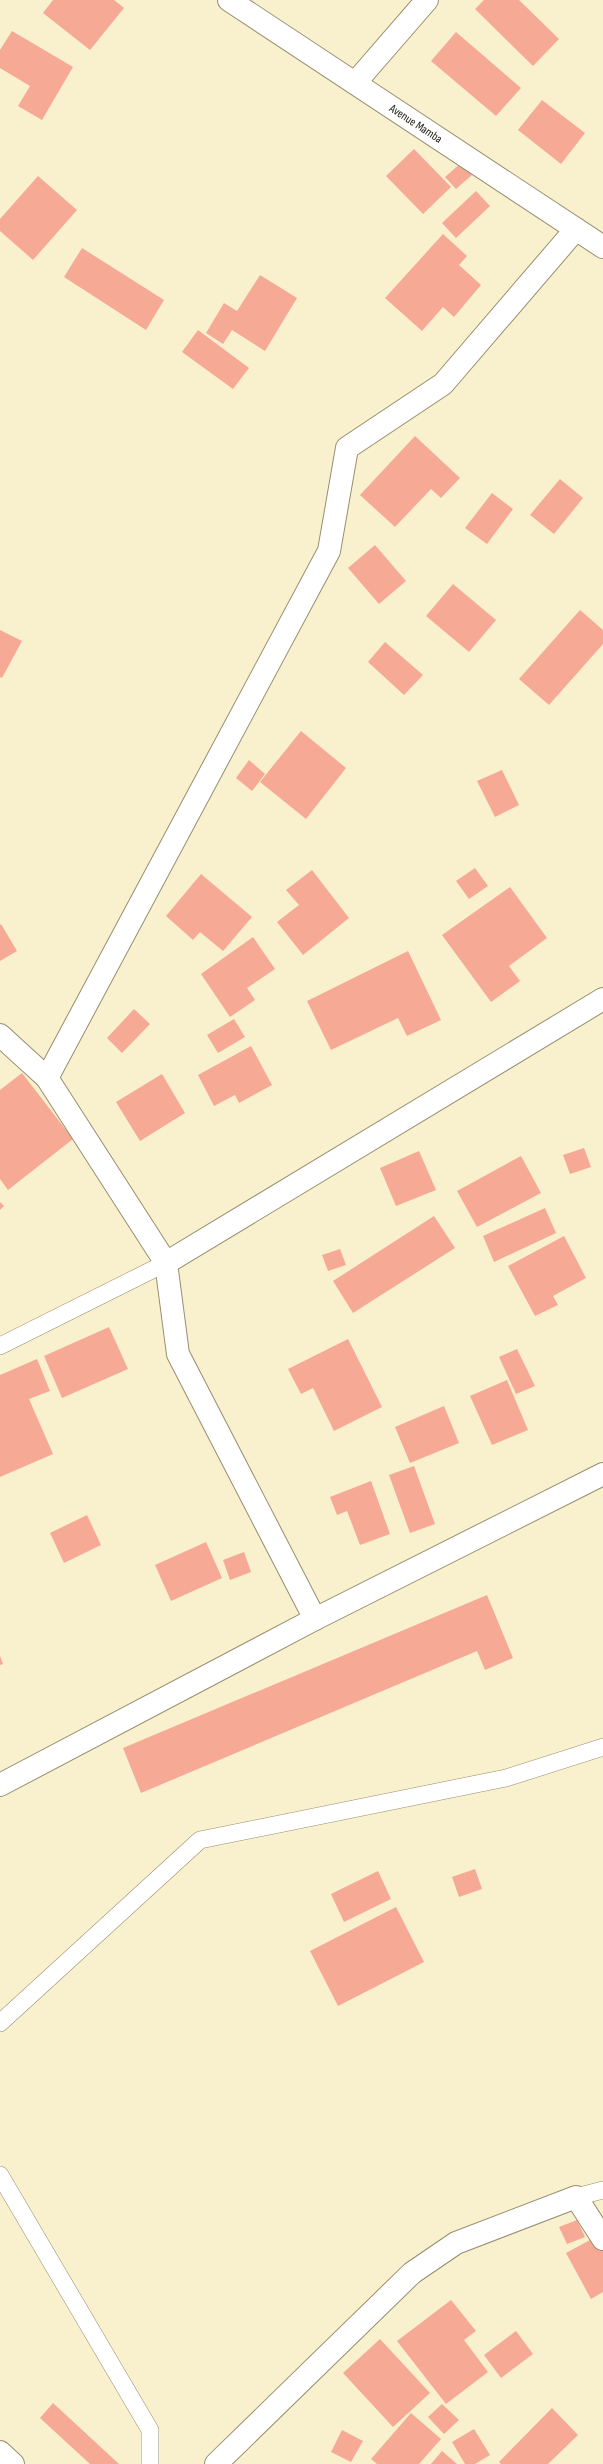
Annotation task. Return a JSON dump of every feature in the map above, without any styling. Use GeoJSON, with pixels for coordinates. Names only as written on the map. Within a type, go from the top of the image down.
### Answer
{"type":"FeatureCollection","features":[{"type":"Feature","properties":{"kind":"street","name":"Avenue Mamba"},"geometry":{"type":"LineString","coordinates":[[229,0],[603,247]]}},
{"type":"Feature","properties":{"kind":"street"},"geometry":{"type":"LineString","coordinates":[[355,83],[427,0]]}},
{"type":"Feature","properties":{"kind":"street"},"geometry":{"type":"LineString","coordinates":[[47,1078],[329,551],[347,448],[443,384],[576,229]]}},
{"type":"Feature","properties":{"kind":"street"},"geometry":{"type":"LineString","coordinates":[[166,1263],[603,999]]}},
{"type":"Feature","properties":{"kind":"street"},"geometry":{"type":"LineString","coordinates":[[0,1035],[47,1078],[166,1263],[178,1354],[315,1619]]}},
{"type":"Feature","properties":{"kind":"street"},"geometry":{"type":"LineString","coordinates":[[0,1785],[315,1619],[603,1474]]}},
{"type":"Feature","properties":{"kind":"street"},"geometry":{"type":"LineString","coordinates":[[216,2464],[412,2273],[456,2243],[576,2197],[603,2239]]}},
{"type":"Feature","properties":{"kind":"street"},"geometry":{"type":"LineString","coordinates":[[0,2452],[13,2464]]}},
{"type":"Feature","properties":{"kind":"lane"},"geometry":{"type":"LineString","coordinates":[[0,1346],[166,1263]]}},
{"type":"Feature","properties":{"kind":"lane"},"geometry":{"type":"LineString","coordinates":[[0,2024],[200,1840],[506,1778],[603,1747]]}},
{"type":"Feature","properties":{"kind":"lane"},"geometry":{"type":"LineString","coordinates":[[0,2175],[150,2430],[150,2464]]}},
{"type":"Feature","properties":{"kind":"lane"},"geometry":{"type":"LineString","coordinates":[[576,2197],[603,2190]]}},
{"type":"Feature","properties":{"kind":"building"},"geometry":{"type":"Polygon","coordinates":[[[53,0],[114,0],[124,8],[90,50],[43,13],[53,0]]]}},
{"type":"Feature","properties":{"kind":"building"},"geometry":{"type":"Polygon","coordinates":[[[484,0],[519,0],[559,39],[533,66],[475,9],[484,0]]]}},
{"type":"Feature","properties":{"kind":"building"},"geometry":{"type":"Polygon","coordinates":[[[12,31],[73,67],[42,120],[18,106],[30,86],[0,68],[0,50],[12,31]]]}},
{"type":"Feature","properties":{"kind":"building"},"geometry":{"type":"Polygon","coordinates":[[[456,32],[521,88],[496,116],[431,61],[456,32]]]}},
{"type":"Feature","properties":{"kind":"building"},"geometry":{"type":"Polygon","coordinates":[[[542,100],[585,133],[561,164],[518,130],[542,100]]]}},
{"type":"Feature","properties":{"kind":"building"},"geometry":{"type":"Polygon","coordinates":[[[414,149],[451,187],[423,214],[386,176],[414,149]]]}},
{"type":"Feature","properties":{"kind":"building"},"geometry":{"type":"Polygon","coordinates":[[[461,163],[472,175],[456,189],[445,177],[461,163]]]}},
{"type":"Feature","properties":{"kind":"building"},"geometry":{"type":"Polygon","coordinates":[[[38,176],[77,210],[33,260],[0,231],[0,219],[38,176]]]}},
{"type":"Feature","properties":{"kind":"building"},"geometry":{"type":"Polygon","coordinates":[[[476,191],[490,206],[456,238],[442,223],[476,191]]]}},
{"type":"Feature","properties":{"kind":"building"},"geometry":{"type":"Polygon","coordinates":[[[443,234],[467,256],[459,265],[481,285],[454,317],[443,307],[422,331],[385,298],[443,234]]]}},
{"type":"Feature","properties":{"kind":"building"},"geometry":{"type":"Polygon","coordinates":[[[82,248],[164,300],[146,330],[64,277],[82,248]]]}},
{"type":"Feature","properties":{"kind":"building"},"geometry":{"type":"Polygon","coordinates":[[[260,275],[297,298],[265,351],[232,330],[223,344],[206,333],[224,303],[237,311],[260,275]]]}},
{"type":"Feature","properties":{"kind":"building"},"geometry":{"type":"Polygon","coordinates":[[[198,330],[249,368],[233,389],[182,352],[198,330]]]}},
{"type":"Feature","properties":{"kind":"building"},"geometry":{"type":"Polygon","coordinates":[[[415,436],[460,478],[441,498],[431,489],[395,527],[360,495],[415,436]]]}},
{"type":"Feature","properties":{"kind":"building"},"geometry":{"type":"Polygon","coordinates":[[[560,479],[583,498],[554,534],[530,515],[560,479]]]}},
{"type":"Feature","properties":{"kind":"building"},"geometry":{"type":"Polygon","coordinates":[[[492,493],[513,509],[487,544],[465,528],[492,493]]]}},
{"type":"Feature","properties":{"kind":"building"},"geometry":{"type":"Polygon","coordinates":[[[375,545],[406,581],[379,604],[348,568],[375,545]]]}},
{"type":"Feature","properties":{"kind":"building"},"geometry":{"type":"Polygon","coordinates":[[[453,584],[496,620],[469,652],[426,616],[453,584]]]}},
{"type":"Feature","properties":{"kind":"building"},"geometry":{"type":"Polygon","coordinates":[[[580,610],[603,630],[603,644],[549,705],[519,679],[580,610]]]}},
{"type":"Feature","properties":{"kind":"building"},"geometry":{"type":"Polygon","coordinates":[[[0,630],[22,641],[2,678],[0,677],[0,630]]]}},
{"type":"Feature","properties":{"kind":"building"},"geometry":{"type":"Polygon","coordinates":[[[385,642],[423,675],[404,695],[368,662],[385,642]]]}},
{"type":"Feature","properties":{"kind":"building"},"geometry":{"type":"Polygon","coordinates":[[[301,731],[346,768],[306,819],[260,782],[301,731]]]}},
{"type":"Feature","properties":{"kind":"building"},"geometry":{"type":"Polygon","coordinates":[[[249,760],[265,774],[252,791],[236,778],[249,760]]]}},
{"type":"Feature","properties":{"kind":"building"},"geometry":{"type":"Polygon","coordinates":[[[502,770],[519,805],[495,817],[477,781],[502,770]]]}},
{"type":"Feature","properties":{"kind":"building"},"geometry":{"type":"Polygon","coordinates":[[[475,868],[488,886],[469,899],[456,881],[475,868]]]}},
{"type":"Feature","properties":{"kind":"building"},"geometry":{"type":"Polygon","coordinates":[[[312,870],[349,918],[303,955],[277,922],[299,905],[286,890],[312,870]]]}},
{"type":"Feature","properties":{"kind":"building"},"geometry":{"type":"Polygon","coordinates":[[[201,874],[252,917],[223,951],[200,932],[193,940],[166,916],[201,874]]]}},
{"type":"Feature","properties":{"kind":"building"},"geometry":{"type":"Polygon","coordinates":[[[510,887],[547,938],[509,966],[520,981],[491,1002],[442,935],[510,887]]]}},
{"type":"Feature","properties":{"kind":"building"},"geometry":{"type":"Polygon","coordinates":[[[1,924],[17,951],[0,961],[0,925],[1,924]]]}},
{"type":"Feature","properties":{"kind":"building"},"geometry":{"type":"Polygon","coordinates":[[[253,937],[275,969],[247,988],[255,1000],[230,1017],[201,974],[253,937]]]}},
{"type":"Feature","properties":{"kind":"building"},"geometry":{"type":"Polygon","coordinates":[[[408,951],[441,1020],[407,1036],[398,1018],[331,1050],[307,1001],[408,951]]]}},
{"type":"Feature","properties":{"kind":"building"},"geometry":{"type":"Polygon","coordinates":[[[134,1009],[150,1024],[122,1053],[107,1038],[134,1009]]]}},
{"type":"Feature","properties":{"kind":"building"},"geometry":{"type":"Polygon","coordinates":[[[234,1019],[245,1037],[218,1053],[207,1035],[234,1019]]]}},
{"type":"Feature","properties":{"kind":"building"},"geometry":{"type":"Polygon","coordinates":[[[251,1046],[272,1085],[239,1103],[235,1095],[214,1106],[198,1075],[251,1046]]]}},
{"type":"Feature","properties":{"kind":"building"},"geometry":{"type":"Polygon","coordinates":[[[22,1073],[73,1139],[8,1190],[0,1179],[0,1090],[22,1073]]]}},
{"type":"Feature","properties":{"kind":"building"},"geometry":{"type":"Polygon","coordinates":[[[162,1074],[185,1113],[140,1141],[116,1102],[162,1074]]]}},
{"type":"Feature","properties":{"kind":"building"},"geometry":{"type":"Polygon","coordinates":[[[584,1148],[591,1167],[570,1174],[563,1155],[584,1148]]]}},
{"type":"Feature","properties":{"kind":"building"},"geometry":{"type":"Polygon","coordinates":[[[419,1151],[436,1190],[396,1206],[380,1168],[419,1151]]]}},
{"type":"Feature","properties":{"kind":"building"},"geometry":{"type":"Polygon","coordinates":[[[521,1156],[541,1193],[477,1227],[457,1191],[521,1156]]]}},
{"type":"Feature","properties":{"kind":"building"},"geometry":{"type":"Polygon","coordinates":[[[0,1202],[4,1206],[0,1210],[0,1202]]]}},
{"type":"Feature","properties":{"kind":"building"},"geometry":{"type":"Polygon","coordinates":[[[545,1208],[556,1233],[494,1262],[483,1236],[545,1208]]]}},
{"type":"Feature","properties":{"kind":"building"},"geometry":{"type":"Polygon","coordinates":[[[434,1216],[455,1248],[353,1313],[333,1281],[434,1216]]]}},
{"type":"Feature","properties":{"kind":"building"},"geometry":{"type":"Polygon","coordinates":[[[564,1236],[586,1278],[553,1296],[558,1305],[535,1316],[508,1266],[564,1236]]]}},
{"type":"Feature","properties":{"kind":"building"},"geometry":{"type":"Polygon","coordinates":[[[340,1249],[346,1265],[328,1271],[322,1255],[340,1249]]]}},
{"type":"Feature","properties":{"kind":"building"},"geometry":{"type":"Polygon","coordinates":[[[109,1327],[128,1369],[62,1398],[44,1356],[109,1327]]]}},
{"type":"Feature","properties":{"kind":"building"},"geometry":{"type":"Polygon","coordinates":[[[348,1339],[382,1407],[334,1431],[313,1388],[301,1394],[288,1369],[348,1339]]]}},
{"type":"Feature","properties":{"kind":"building"},"geometry":{"type":"Polygon","coordinates":[[[517,1349],[535,1386],[516,1394],[499,1357],[517,1349]]]}},
{"type":"Feature","properties":{"kind":"building"},"geometry":{"type":"Polygon","coordinates":[[[37,1359],[50,1391],[29,1399],[53,1454],[0,1477],[0,1375],[37,1359]]]}},
{"type":"Feature","properties":{"kind":"building"},"geometry":{"type":"Polygon","coordinates":[[[507,1380],[528,1430],[492,1445],[470,1396],[507,1380]]]}},
{"type":"Feature","properties":{"kind":"building"},"geometry":{"type":"Polygon","coordinates":[[[444,1406],[459,1443],[410,1463],[395,1427],[444,1406]]]}},
{"type":"Feature","properties":{"kind":"building"},"geometry":{"type":"Polygon","coordinates":[[[414,1466],[435,1524],[410,1533],[389,1475],[414,1466]]]}},
{"type":"Feature","properties":{"kind":"building"},"geometry":{"type":"Polygon","coordinates":[[[371,1481],[390,1534],[360,1545],[347,1511],[337,1515],[330,1497],[371,1481]]]}},
{"type":"Feature","properties":{"kind":"building"},"geometry":{"type":"Polygon","coordinates":[[[87,1515],[101,1545],[64,1563],[50,1533],[87,1515]]]}},
{"type":"Feature","properties":{"kind":"building"},"geometry":{"type":"Polygon","coordinates":[[[206,1542],[222,1578],[171,1601],[155,1565],[206,1542]]]}},
{"type":"Feature","properties":{"kind":"building"},"geometry":{"type":"Polygon","coordinates":[[[244,1552],[251,1572],[230,1580],[223,1560],[244,1552]]]}},
{"type":"Feature","properties":{"kind":"building"},"geometry":{"type":"Polygon","coordinates":[[[487,1595],[513,1658],[485,1670],[477,1651],[141,1793],[123,1748],[487,1595]]]}},
{"type":"Feature","properties":{"kind":"building"},"geometry":{"type":"Polygon","coordinates":[[[0,1656],[3,1664],[0,1665],[0,1656]]]}},
{"type":"Feature","properties":{"kind":"building"},"geometry":{"type":"Polygon","coordinates":[[[475,1869],[482,1889],[459,1897],[452,1877],[475,1869]]]}},
{"type":"Feature","properties":{"kind":"building"},"geometry":{"type":"Polygon","coordinates":[[[378,1871],[391,1899],[344,1922],[331,1894],[378,1871]]]}},
{"type":"Feature","properties":{"kind":"building"},"geometry":{"type":"Polygon","coordinates":[[[396,1907],[424,1962],[338,2006],[310,1951],[396,1907]]]}},
{"type":"Feature","properties":{"kind":"building"},"geometry":{"type":"Polygon","coordinates":[[[577,2220],[585,2237],[567,2244],[559,2227],[577,2220]]]}},
{"type":"Feature","properties":{"kind":"building"},"geometry":{"type":"Polygon","coordinates":[[[603,2233],[603,2292],[591,2299],[566,2253],[603,2233]]]}},
{"type":"Feature","properties":{"kind":"building"},"geometry":{"type":"Polygon","coordinates":[[[451,2300],[476,2331],[464,2340],[488,2372],[446,2404],[397,2341],[451,2300]]]}},
{"type":"Feature","properties":{"kind":"building"},"geometry":{"type":"Polygon","coordinates":[[[516,2331],[533,2354],[501,2378],[484,2355],[516,2331]]]}},
{"type":"Feature","properties":{"kind":"building"},"geometry":{"type":"Polygon","coordinates":[[[380,2339],[430,2393],[393,2427],[343,2373],[380,2339]]]}},
{"type":"Feature","properties":{"kind":"building"},"geometry":{"type":"Polygon","coordinates":[[[53,2403],[119,2464],[90,2464],[40,2418],[53,2403]]]}},
{"type":"Feature","properties":{"kind":"building"},"geometry":{"type":"Polygon","coordinates":[[[442,2404],[459,2420],[444,2434],[428,2417],[442,2404]]]}},
{"type":"Feature","properties":{"kind":"building"},"geometry":{"type":"Polygon","coordinates":[[[552,2408],[578,2435],[548,2464],[501,2464],[499,2462],[552,2408]]]}},
{"type":"Feature","properties":{"kind":"building"},"geometry":{"type":"Polygon","coordinates":[[[411,2413],[441,2439],[419,2464],[377,2464],[371,2459],[411,2413]]]}},
{"type":"Feature","properties":{"kind":"building"},"geometry":{"type":"Polygon","coordinates":[[[474,2429],[490,2455],[475,2464],[465,2464],[452,2442],[474,2429]]]}},
{"type":"Feature","properties":{"kind":"building"},"geometry":{"type":"Polygon","coordinates":[[[342,2430],[363,2441],[351,2462],[331,2452],[342,2430]]]}},
{"type":"Feature","properties":{"kind":"building"},"geometry":{"type":"Polygon","coordinates":[[[442,2451],[457,2464],[431,2464],[442,2451]]]}}]}
